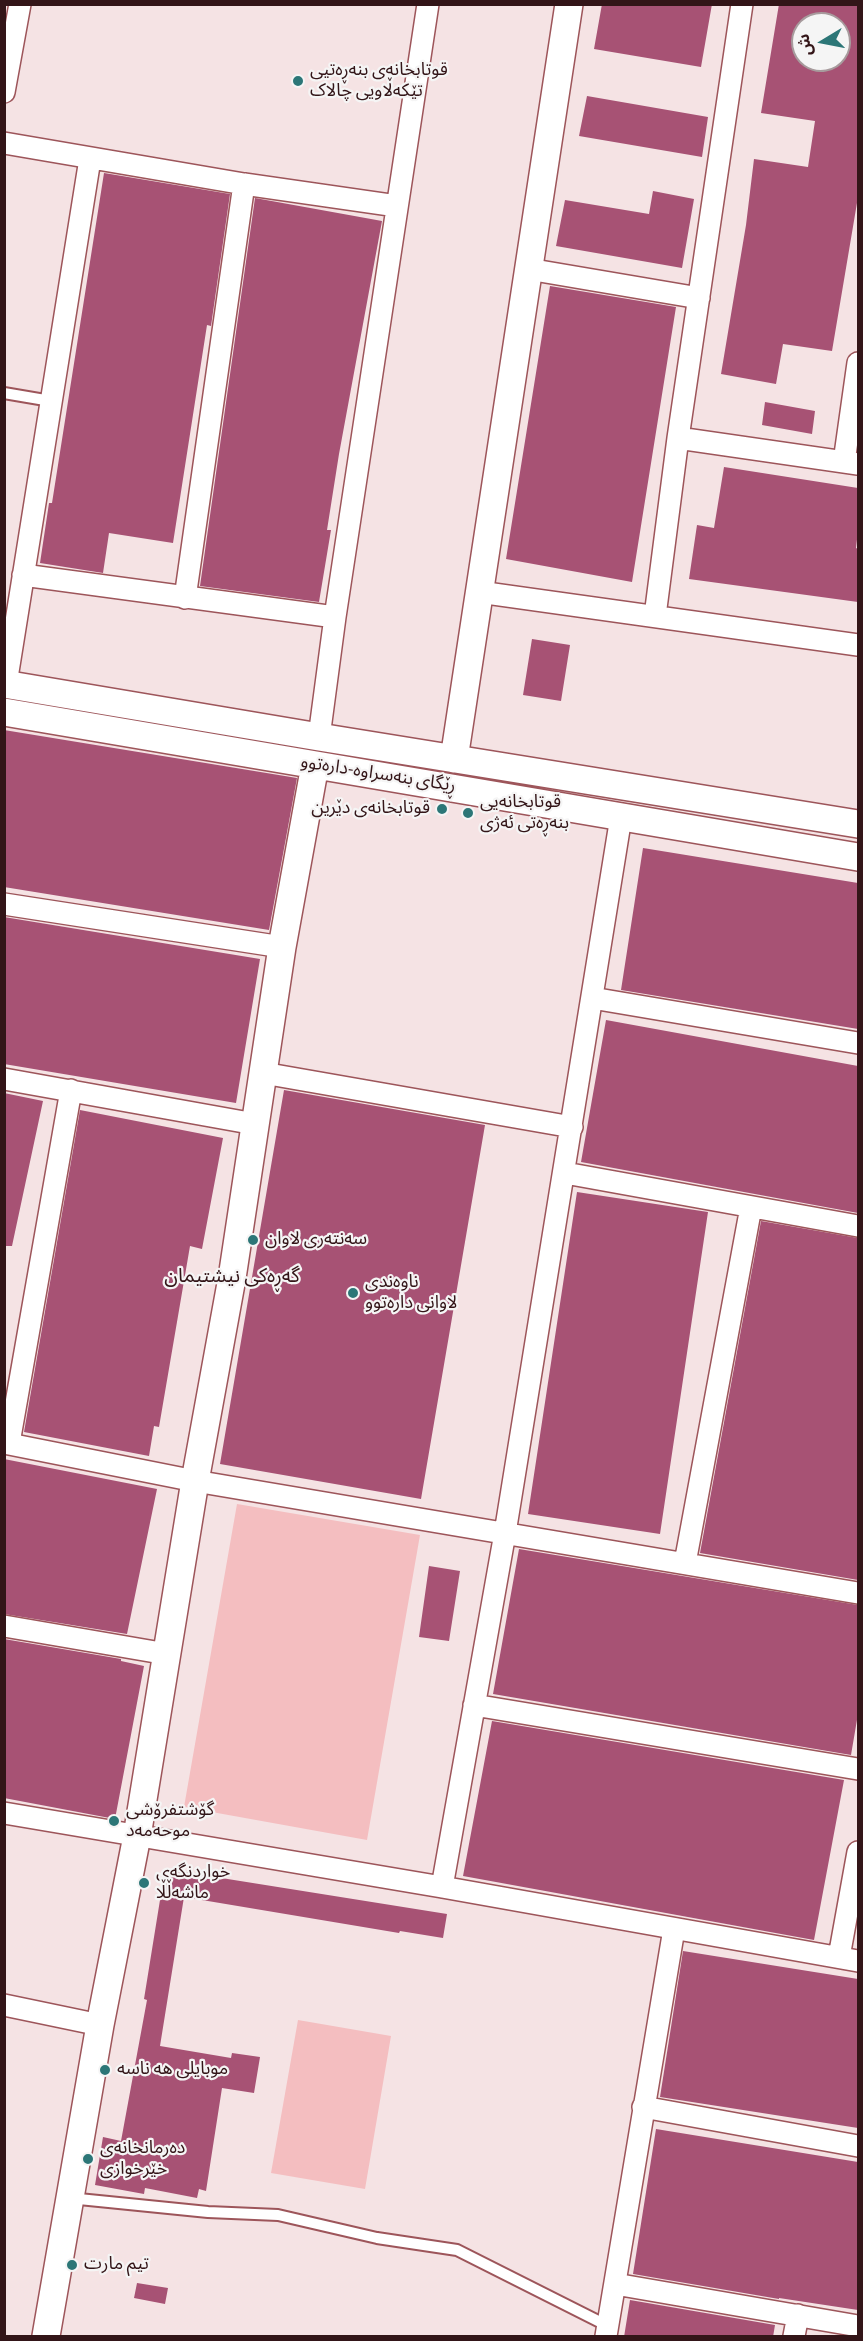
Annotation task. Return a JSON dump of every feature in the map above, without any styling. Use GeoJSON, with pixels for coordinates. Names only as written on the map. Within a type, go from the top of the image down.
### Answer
{"type":"FeatureCollection","features":[{"type":"Feature","properties":{"kind":"street"},"geometry":{"type":"LineString","coordinates":[[4,92],[20,4]]}},
{"type":"Feature","properties":{"kind":"street"},"geometry":{"type":"LineString","coordinates":[[319,737],[335,617],[428,4]]}},
{"type":"Feature","properties":{"kind":"street"},"geometry":{"type":"LineString","coordinates":[[454,759],[569,4]]}},
{"type":"Feature","properties":{"kind":"street"},"geometry":{"type":"LineString","coordinates":[[655,616],[678,438],[741,4]]}},
{"type":"Feature","properties":{"kind":"street"},"geometry":{"type":"LineString","coordinates":[[4,143],[244,184],[397,206]]}},
{"type":"Feature","properties":{"kind":"street"},"geometry":{"type":"LineString","coordinates":[[5,684],[11,609],[24,574],[90,159]]}},
{"type":"Feature","properties":{"kind":"street"},"geometry":{"type":"LineString","coordinates":[[185,598],[244,184]]}},
{"type":"Feature","properties":{"kind":"street"},"geometry":{"type":"LineString","coordinates":[[528,269],[699,298]]}},
{"type":"Feature","properties":{"kind":"street"},"geometry":{"type":"LineString","coordinates":[[678,438],[851,463],[858,363]]}},
{"type":"Feature","properties":{"kind":"street"},"geometry":{"type":"LineString","coordinates":[[24,574],[335,617]]}},
{"type":"Feature","properties":{"kind":"street"},"geometry":{"type":"LineString","coordinates":[[479,592],[858,645]]}},
{"type":"Feature","properties":{"kind":"street","name":"ڕێگای بنەسراوە-دارەتوو"},"geometry":{"type":"LineString","coordinates":[[5,684],[858,824]]}},
{"type":"Feature","properties":{"kind":"street","name":"ڕێگای بنەسراوە-دارەتوو"},"geometry":{"type":"LineString","coordinates":[[4,712],[452,786],[858,857]]}},
{"type":"Feature","properties":{"kind":"street"},"geometry":{"type":"LineString","coordinates":[[46,2337],[100,2025],[137,1836],[195,1481],[232,1278],[282,947],[315,765]]}},
{"type":"Feature","properties":{"kind":"street"},"geometry":{"type":"LineString","coordinates":[[442,1887],[505,1533],[592,998],[633,819],[649,790]]}},
{"type":"Feature","properties":{"kind":"street"},"geometry":{"type":"LineString","coordinates":[[4,904],[282,947]]}},
{"type":"Feature","properties":{"kind":"street"},"geometry":{"type":"LineString","coordinates":[[592,998],[858,1043]]}},
{"type":"Feature","properties":{"kind":"street"},"geometry":{"type":"LineString","coordinates":[[263,1073],[572,1127]]}},
{"type":"Feature","properties":{"kind":"street"},"geometry":{"type":"LineString","coordinates":[[4,1078],[255,1124]]}},
{"type":"Feature","properties":{"kind":"street"},"geometry":{"type":"LineString","coordinates":[[71,1090],[7,1443],[195,1481],[858,1593]]}},
{"type":"Feature","properties":{"kind":"street"},"geometry":{"type":"LineString","coordinates":[[565,1173],[858,1226]]}},
{"type":"Feature","properties":{"kind":"street"},"geometry":{"type":"LineString","coordinates":[[685,1563],[751,1207]]}},
{"type":"Feature","properties":{"kind":"street"},"geometry":{"type":"LineString","coordinates":[[4,1626],[167,1654]]}},
{"type":"Feature","properties":{"kind":"street"},"geometry":{"type":"LineString","coordinates":[[474,1704],[858,1769]]}},
{"type":"Feature","properties":{"kind":"street"},"geometry":{"type":"LineString","coordinates":[[4,1813],[849,1959],[858,1852]]}},
{"type":"Feature","properties":{"kind":"street"},"geometry":{"type":"LineString","coordinates":[[607,2331],[674,1929]]}},
{"type":"Feature","properties":{"kind":"street"},"geometry":{"type":"LineString","coordinates":[[4,2005],[100,2025]]}},
{"type":"Feature","properties":{"kind":"street"},"geometry":{"type":"LineString","coordinates":[[643,2107],[858,2146]]}},
{"type":"Feature","properties":{"kind":"street"},"geometry":{"type":"LineString","coordinates":[[615,2284],[858,2326]]}},
{"type":"Feature","properties":{"kind":"street"},"geometry":{"type":"LineString","coordinates":[[794,2337],[798,2315]]}},
{"type":"Feature","properties":{"kind":"lane"},"geometry":{"type":"LineString","coordinates":[[4,393],[51,401]]}},
{"type":"Feature","properties":{"kind":"lane"},"geometry":{"type":"LineString","coordinates":[[69,2198],[208,2212],[278,2215],[377,2238],[457,2250],[607,2331]]}},
{"type":"Feature","properties":{"kind":"shaded area"},"geometry":{"type":"Polygon","coordinates":[[[237,1504],[420,1535],[367,1840],[184,1807],[237,1504]]]}},
{"type":"Feature","properties":{"kind":"shaded area"},"geometry":{"type":"Polygon","coordinates":[[[298,2020],[391,2036],[365,2189],[271,2173],[298,2020]]]}},
{"type":"Feature","properties":{"kind":"building"},"geometry":{"type":"Polygon","coordinates":[[[602,4],[712,4],[701,67],[594,49],[602,4]]]}},
{"type":"Feature","properties":{"kind":"building"},"geometry":{"type":"Polygon","coordinates":[[[779,4],[858,4],[858,197],[832,351],[783,344],[776,384],[721,374],[746,225],[754,159],[808,167],[815,121],[761,113],[779,4]]]}},
{"type":"Feature","properties":{"kind":"building"},"geometry":{"type":"Polygon","coordinates":[[[587,96],[708,117],[702,157],[579,136],[587,96]]]}},
{"type":"Feature","properties":{"kind":"building"},"geometry":{"type":"Polygon","coordinates":[[[104,173],[230,194],[211,326],[207,325],[173,543],[109,533],[103,573],[40,563],[49,503],[52,503],[104,173]]]}},
{"type":"Feature","properties":{"kind":"building"},"geometry":{"type":"Polygon","coordinates":[[[653,191],[694,199],[682,268],[556,246],[565,200],[649,214],[653,191]]]}},
{"type":"Feature","properties":{"kind":"building"},"geometry":{"type":"Polygon","coordinates":[[[255,198],[382,221],[339,454],[327,530],[331,530],[319,602],[200,586],[255,198]]]}},
{"type":"Feature","properties":{"kind":"building"},"geometry":{"type":"Polygon","coordinates":[[[550,286],[676,307],[632,582],[506,559],[550,286]]]}},
{"type":"Feature","properties":{"kind":"building"},"geometry":{"type":"Polygon","coordinates":[[[765,402],[815,411],[812,434],[762,425],[765,402]]]}},
{"type":"Feature","properties":{"kind":"building"},"geometry":{"type":"Polygon","coordinates":[[[724,467],[858,488],[856,548],[858,549],[858,602],[689,579],[697,525],[714,528],[724,467]]]}},
{"type":"Feature","properties":{"kind":"building"},"geometry":{"type":"Polygon","coordinates":[[[532,639],[570,645],[561,701],[523,695],[532,639]]]}},
{"type":"Feature","properties":{"kind":"building"},"geometry":{"type":"Polygon","coordinates":[[[4,730],[297,778],[269,930],[4,887],[4,730]]]}},
{"type":"Feature","properties":{"kind":"building"},"geometry":{"type":"Polygon","coordinates":[[[643,848],[858,883],[858,1029],[621,990],[643,848]]]}},
{"type":"Feature","properties":{"kind":"building"},"geometry":{"type":"Polygon","coordinates":[[[4,917],[260,959],[236,1103],[4,1064],[4,917]]]}},
{"type":"Feature","properties":{"kind":"building"},"geometry":{"type":"Polygon","coordinates":[[[606,1020],[858,1066],[858,1213],[581,1162],[606,1020]]]}},
{"type":"Feature","properties":{"kind":"building","name":"ناوەندی لاوانی دارەتوو"},"geometry":{"type":"Polygon","coordinates":[[[284,1090],[485,1125],[421,1499],[220,1464],[284,1090]]]}},
{"type":"Feature","properties":{"kind":"building"},"geometry":{"type":"Polygon","coordinates":[[[4,1093],[43,1101],[12,1246],[4,1246],[4,1093]]]}},
{"type":"Feature","properties":{"kind":"building"},"geometry":{"type":"Polygon","coordinates":[[[80,1110],[223,1138],[202,1249],[190,1246],[159,1427],[154,1426],[149,1456],[24,1432],[80,1110]]]}},
{"type":"Feature","properties":{"kind":"building"},"geometry":{"type":"Polygon","coordinates":[[[577,1192],[708,1212],[660,1534],[528,1514],[577,1192]]]}},
{"type":"Feature","properties":{"kind":"building"},"geometry":{"type":"Polygon","coordinates":[[[761,1221],[858,1238],[858,1580],[700,1553],[761,1221]]]}},
{"type":"Feature","properties":{"kind":"building"},"geometry":{"type":"Polygon","coordinates":[[[4,1459],[157,1489],[127,1634],[4,1614],[4,1459]]]}},
{"type":"Feature","properties":{"kind":"building"},"geometry":{"type":"Polygon","coordinates":[[[519,1549],[858,1605],[858,1714],[851,1755],[493,1694],[519,1549]]]}},
{"type":"Feature","properties":{"kind":"building"},"geometry":{"type":"Polygon","coordinates":[[[429,1566],[460,1571],[449,1641],[419,1637],[429,1566]]]}},
{"type":"Feature","properties":{"kind":"building"},"geometry":{"type":"Polygon","coordinates":[[[4,1639],[121,1659],[121,1661],[144,1666],[115,1819],[4,1798],[4,1639]]]}},
{"type":"Feature","properties":{"kind":"building"},"geometry":{"type":"Polygon","coordinates":[[[492,1721],[844,1780],[814,1940],[463,1876],[492,1721]]]}},
{"type":"Feature","properties":{"kind":"building"},"geometry":{"type":"Polygon","coordinates":[[[165,1869],[447,1914],[443,1938],[400,1931],[399,1933],[184,1897],[160,2046],[231,2058],[232,2053],[260,2057],[254,2093],[222,2088],[206,2191],[199,2189],[197,2198],[145,2188],[144,2194],[95,2185],[103,2137],[121,2141],[147,2000],[144,1999],[165,1869]]]}},
{"type":"Feature","properties":{"kind":"building"},"geometry":{"type":"Polygon","coordinates":[[[683,1951],[858,1979],[858,2128],[660,2097],[683,1951]]]}},
{"type":"Feature","properties":{"kind":"building"},"geometry":{"type":"Polygon","coordinates":[[[656,2129],[858,2162],[858,2310],[633,2274],[656,2129]]]}},
{"type":"Feature","properties":{"kind":"building"},"geometry":{"type":"Polygon","coordinates":[[[137,2283],[168,2288],[165,2304],[134,2298],[137,2283]]]}},
{"type":"Feature","properties":{"kind":"building"},"geometry":{"type":"Polygon","coordinates":[[[630,2300],[775,2325],[773,2337],[624,2337],[630,2300]]]}},
{"type":"Feature","properties":{"kind":"place","name":"قوتابخانەی بنەڕەتیی تێکەڵاویی چالاک"},"geometry":{"type":"Point","coordinates":[298,81]}},
{"type":"Feature","properties":{"kind":"place","name":"قوتابخانەى دێرین"},"geometry":{"type":"Point","coordinates":[442,809]}},
{"type":"Feature","properties":{"kind":"place","name":"قوتابخانەیی بنەڕەتی ئەژی"},"geometry":{"type":"Point","coordinates":[468,813]}},
{"type":"Feature","properties":{"kind":"place","name":"سەنتەری لاوان"},"geometry":{"type":"Point","coordinates":[253,1240]}},
{"type":"Feature","properties":{"kind":"place","name":"ناوەندی لاوانی دارەتوو"},"geometry":{"type":"Point","coordinates":[353,1293]}},
{"type":"Feature","properties":{"kind":"place","name":"گۆشتفرۆشی موحەمەد"},"geometry":{"type":"Point","coordinates":[114,1821]}},
{"type":"Feature","properties":{"kind":"place","name":"خواردنگەی ماشەڵڵا"},"geometry":{"type":"Point","coordinates":[144,1883]}},
{"type":"Feature","properties":{"kind":"place","name":"موبایلی هه ناسه"},"geometry":{"type":"Point","coordinates":[105,2070]}},
{"type":"Feature","properties":{"kind":"place","name":"دەرمانخانەی خێرخوازی"},"geometry":{"type":"Point","coordinates":[88,2159]}},
{"type":"Feature","properties":{"kind":"place","name":"تیم مارت"},"geometry":{"type":"Point","coordinates":[72,2265]}},
{"type":"Feature","properties":{"kind":"district","name":"گەڕەکی نیشتیمان"},"geometry":{"type":"Point","coordinates":[232,1278]}}]}
